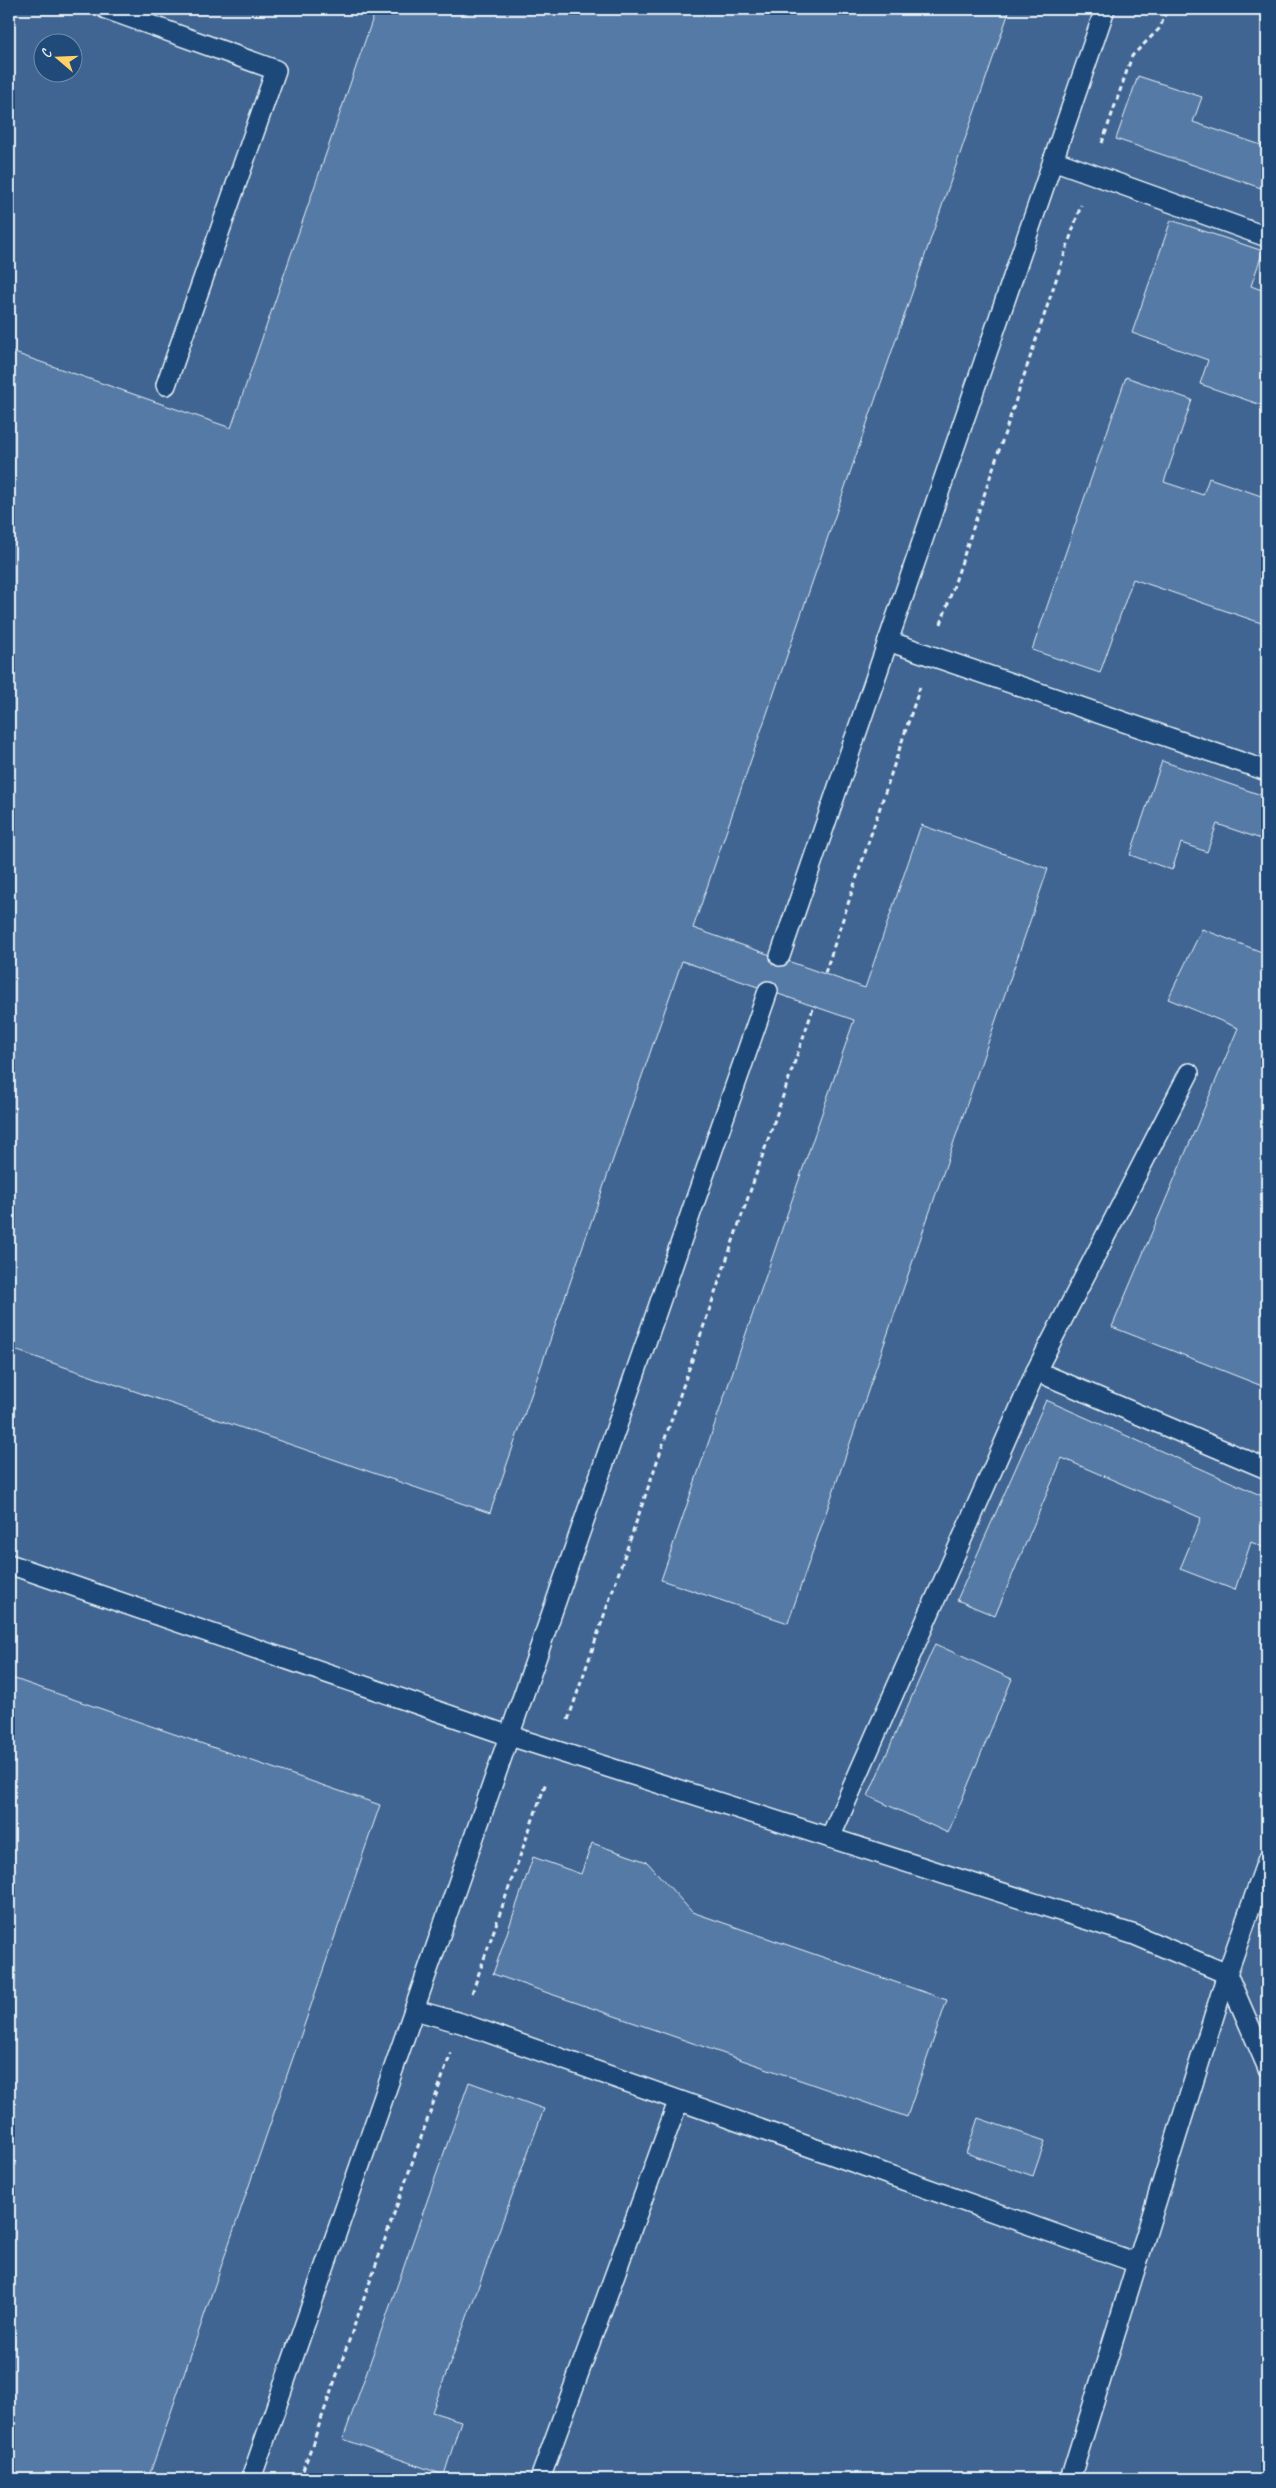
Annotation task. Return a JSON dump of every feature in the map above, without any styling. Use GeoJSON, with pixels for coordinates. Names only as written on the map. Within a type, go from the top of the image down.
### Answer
{"type":"FeatureCollection","features":[{"type":"Feature","properties":{"kind":"lane"},"geometry":{"type":"LineString","coordinates":[[106,9],[276,70],[166,385]]}},
{"type":"Feature","properties":{"kind":"lane"},"geometry":{"type":"LineString","coordinates":[[780,956],[1105,9]]}},
{"type":"Feature","properties":{"kind":"lane"},"geometry":{"type":"LineString","coordinates":[[1053,160],[1267,237]]}},
{"type":"Feature","properties":{"kind":"lane"},"geometry":{"type":"LineString","coordinates":[[888,641],[1267,771]]}},
{"type":"Feature","properties":{"kind":"lane"},"geometry":{"type":"LineString","coordinates":[[251,2479],[768,991]]}},
{"type":"Feature","properties":{"kind":"lane"},"geometry":{"type":"LineString","coordinates":[[830,1838],[1036,1371],[1189,1073]]}},
{"type":"Feature","properties":{"kind":"lane"},"geometry":{"type":"LineString","coordinates":[[1036,1371],[1267,1469]]}},
{"type":"Feature","properties":{"kind":"lane"},"geometry":{"type":"LineString","coordinates":[[9,1564],[510,1736],[1135,1934],[1227,1974],[1267,2066]]}},
{"type":"Feature","properties":{"kind":"lane"},"geometry":{"type":"LineString","coordinates":[[1070,2479],[1227,1974],[1267,1861]]}},
{"type":"Feature","properties":{"kind":"lane"},"geometry":{"type":"LineString","coordinates":[[415,2010],[461,2023],[678,2102],[1137,2263]]}},
{"type":"Feature","properties":{"kind":"lane"},"geometry":{"type":"LineString","coordinates":[[540,2479],[678,2102]]}},
{"type":"Feature","properties":{"kind":"path"},"geometry":{"type":"LineString","coordinates":[[824,973],[1132,56],[1160,28],[1167,9]]}},
{"type":"Feature","properties":{"kind":"shaded area"},"geometry":{"type":"Polygon","coordinates":[[[9,9],[1267,9],[1267,2479],[9,2479],[9,9]]]}},
{"type":"Feature","properties":{"kind":"building"},"geometry":{"type":"Polygon","coordinates":[[[376,9],[1010,9],[693,928],[865,988],[921,825],[1048,869],[788,1623],[661,1580],[854,1020],[682,961],[490,1513],[9,1348],[9,351],[231,428],[376,9]]]}},
{"type":"Feature","properties":{"kind":"building"},"geometry":{"type":"Polygon","coordinates":[[[1251,9],[1267,9],[1267,14],[1251,9]]]}},
{"type":"Feature","properties":{"kind":"building"},"geometry":{"type":"Polygon","coordinates":[[[1138,76],[1202,97],[1193,122],[1267,147],[1267,190],[1116,139],[1138,76]]]}},
{"type":"Feature","properties":{"kind":"building"},"geometry":{"type":"Polygon","coordinates":[[[1171,220],[1263,251],[1251,286],[1267,292],[1267,407],[1200,384],[1208,360],[1132,333],[1171,220]]]}},
{"type":"Feature","properties":{"kind":"building"},"geometry":{"type":"Polygon","coordinates":[[[1126,377],[1192,400],[1164,482],[1203,495],[1209,478],[1267,498],[1267,625],[1133,579],[1100,673],[1032,650],[1126,377]]]}},
{"type":"Feature","properties":{"kind":"building"},"geometry":{"type":"Polygon","coordinates":[[[1162,761],[1267,797],[1267,841],[1217,824],[1207,852],[1181,843],[1172,870],[1130,855],[1162,761]]]}},
{"type":"Feature","properties":{"kind":"building"},"geometry":{"type":"Polygon","coordinates":[[[1202,929],[1267,954],[1267,1388],[1112,1327],[1238,1028],[1168,999],[1202,929]]]}},
{"type":"Feature","properties":{"kind":"building"},"geometry":{"type":"Polygon","coordinates":[[[1046,1400],[1267,1498],[1267,1549],[1251,1542],[1235,1590],[1180,1569],[1201,1518],[1062,1458],[995,1616],[957,1600],[1046,1400]]]}},
{"type":"Feature","properties":{"kind":"building"},"geometry":{"type":"Polygon","coordinates":[[[935,1644],[1012,1679],[948,1833],[868,1796],[935,1644]]]}},
{"type":"Feature","properties":{"kind":"building"},"geometry":{"type":"Polygon","coordinates":[[[9,1677],[380,1805],[148,2479],[9,2479],[9,1677]]]}},
{"type":"Feature","properties":{"kind":"building"},"geometry":{"type":"Polygon","coordinates":[[[592,1843],[647,1862],[692,1912],[947,2000],[907,2117],[493,1974],[533,1857],[581,1874],[592,1843]]]}},
{"type":"Feature","properties":{"kind":"building"},"geometry":{"type":"Polygon","coordinates":[[[469,2082],[544,2109],[432,2412],[461,2421],[444,2475],[343,2439],[469,2082]]]}},
{"type":"Feature","properties":{"kind":"building"},"geometry":{"type":"Polygon","coordinates":[[[978,2118],[1045,2141],[1033,2176],[966,2153],[978,2118]]]}}]}
